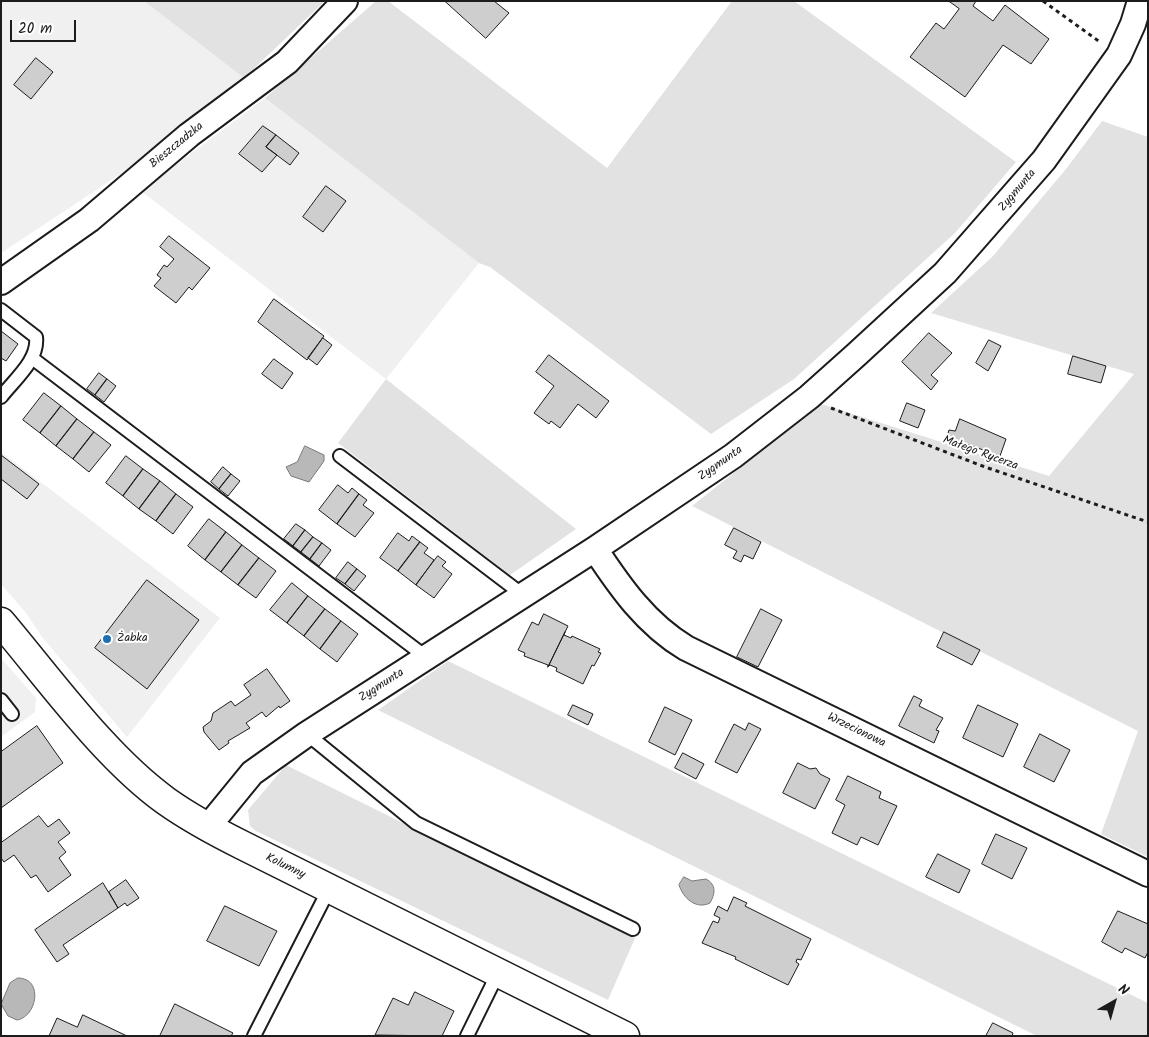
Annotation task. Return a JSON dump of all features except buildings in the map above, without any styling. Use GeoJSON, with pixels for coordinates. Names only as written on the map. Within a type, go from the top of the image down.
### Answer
{"type":"FeatureCollection","features":[{"type":"Feature","properties":{"kind":"street","name":"Bieszczadzka"},"geometry":{"type":"LineString","coordinates":[[1,282],[89,220],[189,135],[287,62],[345,1]]}},
{"type":"Feature","properties":{"kind":"street","name":"Zygmunta"},"geometry":{"type":"LineString","coordinates":[[207,828],[252,773],[307,734],[595,549],[733,456],[808,397],[968,249],[1044,160],[1119,55],[1140,1]]}},
{"type":"Feature","properties":{"kind":"street","name":"Wrzecionowa"},"geometry":{"type":"LineString","coordinates":[[595,549],[619,585],[654,626],[686,648],[1148,874]]}},
{"type":"Feature","properties":{"kind":"street","name":"Kolumny"},"geometry":{"type":"LineString","coordinates":[[1,622],[125,766],[163,799],[207,828],[625,1036]]}},
{"type":"Feature","properties":{"kind":"lane"},"geometry":{"type":"LineString","coordinates":[[1,310],[36,337],[37,347],[32,358],[1,397]]}},
{"type":"Feature","properties":{"kind":"lane"},"geometry":{"type":"LineString","coordinates":[[32,358],[426,658]]}},
{"type":"Feature","properties":{"kind":"lane"},"geometry":{"type":"LineString","coordinates":[[340,456],[523,595]]}},
{"type":"Feature","properties":{"kind":"lane"},"geometry":{"type":"LineString","coordinates":[[1,700],[12,714]]}},
{"type":"Feature","properties":{"kind":"lane"},"geometry":{"type":"LineString","coordinates":[[307,734],[416,823],[632,929]]}},
{"type":"Feature","properties":{"kind":"lane"},"geometry":{"type":"LineString","coordinates":[[254,1036],[329,889]]}},
{"type":"Feature","properties":{"kind":"lane"},"geometry":{"type":"LineString","coordinates":[[467,1036],[498,973]]}},
{"type":"Feature","properties":{"kind":"path"},"geometry":{"type":"LineString","coordinates":[[1043,1],[1119,55]]}},
{"type":"Feature","properties":{"kind":"path","name":"Małego Rycerza"},"geometry":{"type":"LineString","coordinates":[[808,397],[821,404],[986,467],[1148,522]]}},
{"type":"Feature","properties":{"kind":"shaded area"},"geometry":{"type":"Polygon","coordinates":[[[1,1],[144,1],[244,78],[119,175],[1,253],[1,1]]]}},
{"type":"Feature","properties":{"kind":"shaded area"},"geometry":{"type":"Polygon","coordinates":[[[144,1],[325,1],[244,78],[144,1]]]}},
{"type":"Feature","properties":{"kind":"shaded area"},"geometry":{"type":"Polygon","coordinates":[[[376,1],[388,1],[607,168],[732,1],[794,1],[1016,162],[955,233],[794,379],[711,434],[490,267],[479,263],[265,98],[376,1]]]}},
{"type":"Feature","properties":{"kind":"shaded area"},"geometry":{"type":"Polygon","coordinates":[[[265,98],[479,263],[386,379],[141,191],[265,98]]]}},
{"type":"Feature","properties":{"kind":"shaded area"},"geometry":{"type":"Polygon","coordinates":[[[1102,121],[1148,137],[1148,857],[1101,834],[1138,731],[692,506],[821,404],[1049,476],[1134,374],[931,313],[993,256],[1066,169],[1102,121]]]}},
{"type":"Feature","properties":{"kind":"shaded area"},"geometry":{"type":"Polygon","coordinates":[[[386,379],[576,529],[510,575],[338,443],[386,379]]]}},
{"type":"Feature","properties":{"kind":"shaded area"},"geometry":{"type":"Polygon","coordinates":[[[305,446],[324,455],[324,461],[309,482],[291,476],[286,467],[297,462],[305,446]]]}},
{"type":"Feature","properties":{"kind":"shaded area"},"geometry":{"type":"Polygon","coordinates":[[[1,452],[220,618],[127,737],[42,637],[26,613],[1,584],[1,452]]]}},
{"type":"Feature","properties":{"kind":"shaded area"},"geometry":{"type":"Polygon","coordinates":[[[1,658],[36,698],[35,712],[1,737],[1,658]]]}},
{"type":"Feature","properties":{"kind":"shaded area"},"geometry":{"type":"Polygon","coordinates":[[[448,661],[1148,1003],[1148,1036],[1037,1036],[378,710],[448,661]]]}},
{"type":"Feature","properties":{"kind":"shaded area"},"geometry":{"type":"Polygon","coordinates":[[[286,765],[635,938],[608,1000],[256,831],[250,826],[248,810],[286,765]]]}},
{"type":"Feature","properties":{"kind":"shaded area"},"geometry":{"type":"Polygon","coordinates":[[[684,877],[692,881],[706,879],[710,881],[714,890],[710,903],[705,905],[695,904],[687,898],[679,885],[684,877]]]}},
{"type":"Feature","properties":{"kind":"shaded area"},"geometry":{"type":"Polygon","coordinates":[[[18,978],[32,984],[35,998],[29,1012],[17,1020],[8,1016],[1,1004],[10,983],[18,978]]]}},
{"type":"Feature","properties":{"kind":"place","name":"Żabka"},"geometry":{"type":"Point","coordinates":[107,639]}}]}
